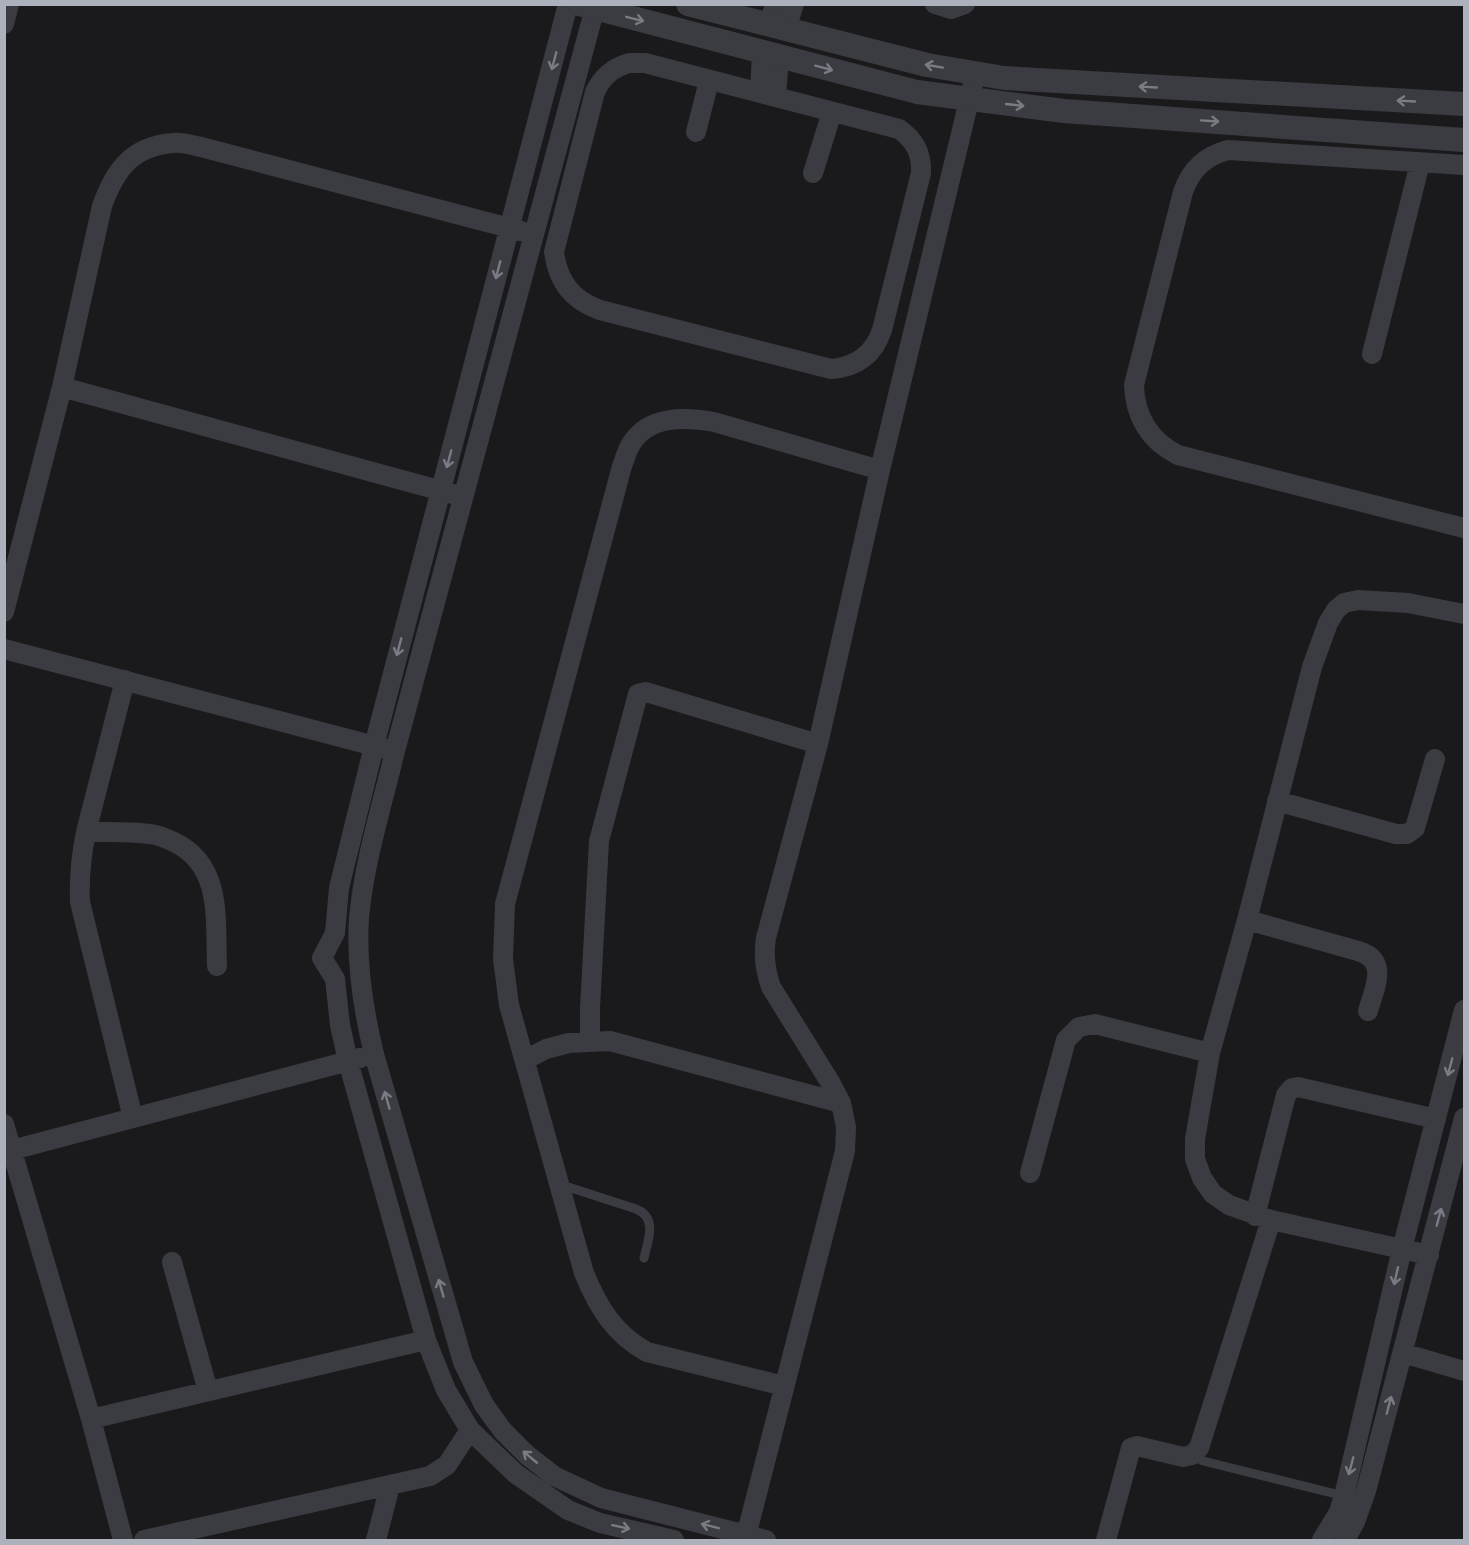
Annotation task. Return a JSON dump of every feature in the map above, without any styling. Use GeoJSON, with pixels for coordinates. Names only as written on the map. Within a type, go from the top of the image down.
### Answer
{"type":"FeatureCollection","features":[{"type":"Feature","properties":{"kind":"street"},"geometry":{"type":"LineString","coordinates":[[4,24],[9,4]]}},
{"type":"Feature","properties":{"kind":"street"},"geometry":{"type":"LineString","coordinates":[[568,4],[374,746],[339,888],[335,933],[322,958],[335,979],[340,1025],[348,1061],[426,1340],[446,1390],[470,1430],[516,1474],[568,1510],[600,1523],[675,1540]]}},
{"type":"Feature","properties":{"kind":"street"},"geometry":{"type":"LineString","coordinates":[[688,4],[777,20],[927,65],[1004,78],[1464,105]]}},
{"type":"Feature","properties":{"kind":"street"},"geometry":{"type":"LineString","coordinates":[[777,20],[794,4]]}},
{"type":"Feature","properties":{"kind":"street"},"geometry":{"type":"LineString","coordinates":[[935,4],[951,9],[965,4]]}},
{"type":"Feature","properties":{"kind":"street"},"geometry":{"type":"LineString","coordinates":[[766,1540],[746,1538],[601,1498],[554,1476],[527,1455],[503,1431],[484,1405],[463,1362],[364,1015],[359,966],[359,917],[367,869],[395,751],[533,234],[590,6],[917,92],[969,100],[1064,111],[1464,140]]}},
{"type":"Feature","properties":{"kind":"street"},"geometry":{"type":"LineString","coordinates":[[768,95],[771,54]]}},
{"type":"Feature","properties":{"kind":"street"},"geometry":{"type":"LineString","coordinates":[[637,62],[768,95],[899,129],[914,142],[918,151],[922,166],[921,173],[879,339],[868,355],[851,366],[831,369],[590,307],[571,294],[559,275],[554,252],[595,92],[599,83],[614,69],[637,62]]}},
{"type":"Feature","properties":{"kind":"street"},"geometry":{"type":"LineString","coordinates":[[746,1538],[845,1151],[846,1127],[841,1103],[771,987],[765,972],[763,955],[818,744],[880,470],[976,73]]}},
{"type":"Feature","properties":{"kind":"street"},"geometry":{"type":"LineString","coordinates":[[696,132],[709,81]]}},
{"type":"Feature","properties":{"kind":"street"},"geometry":{"type":"LineString","coordinates":[[813,173],[832,112]]}},
{"type":"Feature","properties":{"kind":"street"},"geometry":{"type":"LineString","coordinates":[[1420,137],[1414,156],[1421,163]]}},
{"type":"Feature","properties":{"kind":"street"},"geometry":{"type":"LineString","coordinates":[[4,612],[62,387],[102,207],[111,182],[127,161],[149,147],[175,142],[533,234]]}},
{"type":"Feature","properties":{"kind":"street"},"geometry":{"type":"LineString","coordinates":[[1464,165],[1228,150],[1207,158],[1191,173],[1183,192],[1134,385],[1137,408],[1146,428],[1160,444],[1178,455],[1464,528]]}},
{"type":"Feature","properties":{"kind":"street"},"geometry":{"type":"LineString","coordinates":[[1372,354],[1421,163]]}},
{"type":"Feature","properties":{"kind":"street"},"geometry":{"type":"LineString","coordinates":[[62,387],[463,496]]}},
{"type":"Feature","properties":{"kind":"street"},"geometry":{"type":"LineString","coordinates":[[784,1386],[647,1352],[633,1344],[596,1302],[584,1273],[509,1005],[503,959],[505,904],[622,466],[631,443],[646,429],[667,420],[690,418],[714,422],[880,470]]}},
{"type":"Feature","properties":{"kind":"street"},"geometry":{"type":"LineString","coordinates":[[1429,1255],[1263,1218],[1229,1205],[1213,1194],[1202,1178],[1195,1159],[1195,1139],[1210,1053],[1312,667],[1320,642],[1336,610],[1344,603],[1366,600],[1408,603],[1464,614]]}},
{"type":"Feature","properties":{"kind":"street"},"geometry":{"type":"LineString","coordinates":[[4,649],[395,751]]}},
{"type":"Feature","properties":{"kind":"street"},"geometry":{"type":"LineString","coordinates":[[124,680],[80,857],[80,903],[134,1118]]}},
{"type":"Feature","properties":{"kind":"street"},"geometry":{"type":"LineString","coordinates":[[590,1040],[599,841],[638,694],[646,692],[818,744]]}},
{"type":"Feature","properties":{"kind":"street"},"geometry":{"type":"LineString","coordinates":[[1277,801],[1396,834],[1407,834],[1415,828],[1435,759]]}},
{"type":"Feature","properties":{"kind":"street"},"geometry":{"type":"LineString","coordinates":[[86,832],[152,834],[184,848],[197,858],[206,871],[215,902],[217,966]]}},
{"type":"Feature","properties":{"kind":"street"},"geometry":{"type":"LineString","coordinates":[[1247,920],[1365,953],[1371,957],[1378,968],[1378,975],[1368,1011]]}},
{"type":"Feature","properties":{"kind":"street"},"geometry":{"type":"LineString","coordinates":[[1322,1540],[1339,1512],[1344,1496],[1402,1249],[1463,1021]]}},
{"type":"Feature","properties":{"kind":"street"},"geometry":{"type":"LineString","coordinates":[[1030,1173],[1066,1040],[1079,1027],[1095,1023],[1210,1053]]}},
{"type":"Feature","properties":{"kind":"street"},"geometry":{"type":"LineString","coordinates":[[525,1060],[546,1049],[569,1043],[590,1040],[627,1044],[841,1103]]}},
{"type":"Feature","properties":{"kind":"street"},"geometry":{"type":"LineString","coordinates":[[12,1150],[374,1054]]}},
{"type":"Feature","properties":{"kind":"street"},"geometry":{"type":"LineString","coordinates":[[1106,1540],[1131,1448],[1137,1446],[1183,1457],[1192,1455],[1199,1448],[1263,1218],[1286,1095],[1292,1088],[1298,1087],[1436,1119]]}},
{"type":"Feature","properties":{"kind":"street"},"geometry":{"type":"LineString","coordinates":[[1345,1540],[1366,1491],[1464,1118]]}},
{"type":"Feature","properties":{"kind":"street"},"geometry":{"type":"LineString","coordinates":[[4,1125],[91,1419],[123,1540]]}},
{"type":"Feature","properties":{"kind":"street"},"geometry":{"type":"LineString","coordinates":[[172,1262],[208,1391]]}},
{"type":"Feature","properties":{"kind":"street"},"geometry":{"type":"LineString","coordinates":[[91,1419],[426,1340]]}},
{"type":"Feature","properties":{"kind":"street"},"geometry":{"type":"LineString","coordinates":[[1403,1353],[1464,1371]]}},
{"type":"Feature","properties":{"kind":"street"},"geometry":{"type":"LineString","coordinates":[[144,1540],[430,1476],[440,1471],[455,1456],[470,1430]]}},
{"type":"Feature","properties":{"kind":"street"},"geometry":{"type":"LineString","coordinates":[[376,1540],[390,1486]]}},
{"type":"Feature","properties":{"kind":"lane"},"geometry":{"type":"LineString","coordinates":[[559,1184],[646,1214],[651,1224],[644,1258]]}},
{"type":"Feature","properties":{"kind":"lane"},"geometry":{"type":"LineString","coordinates":[[1192,1455],[1203,1461],[1344,1496]]}}]}
